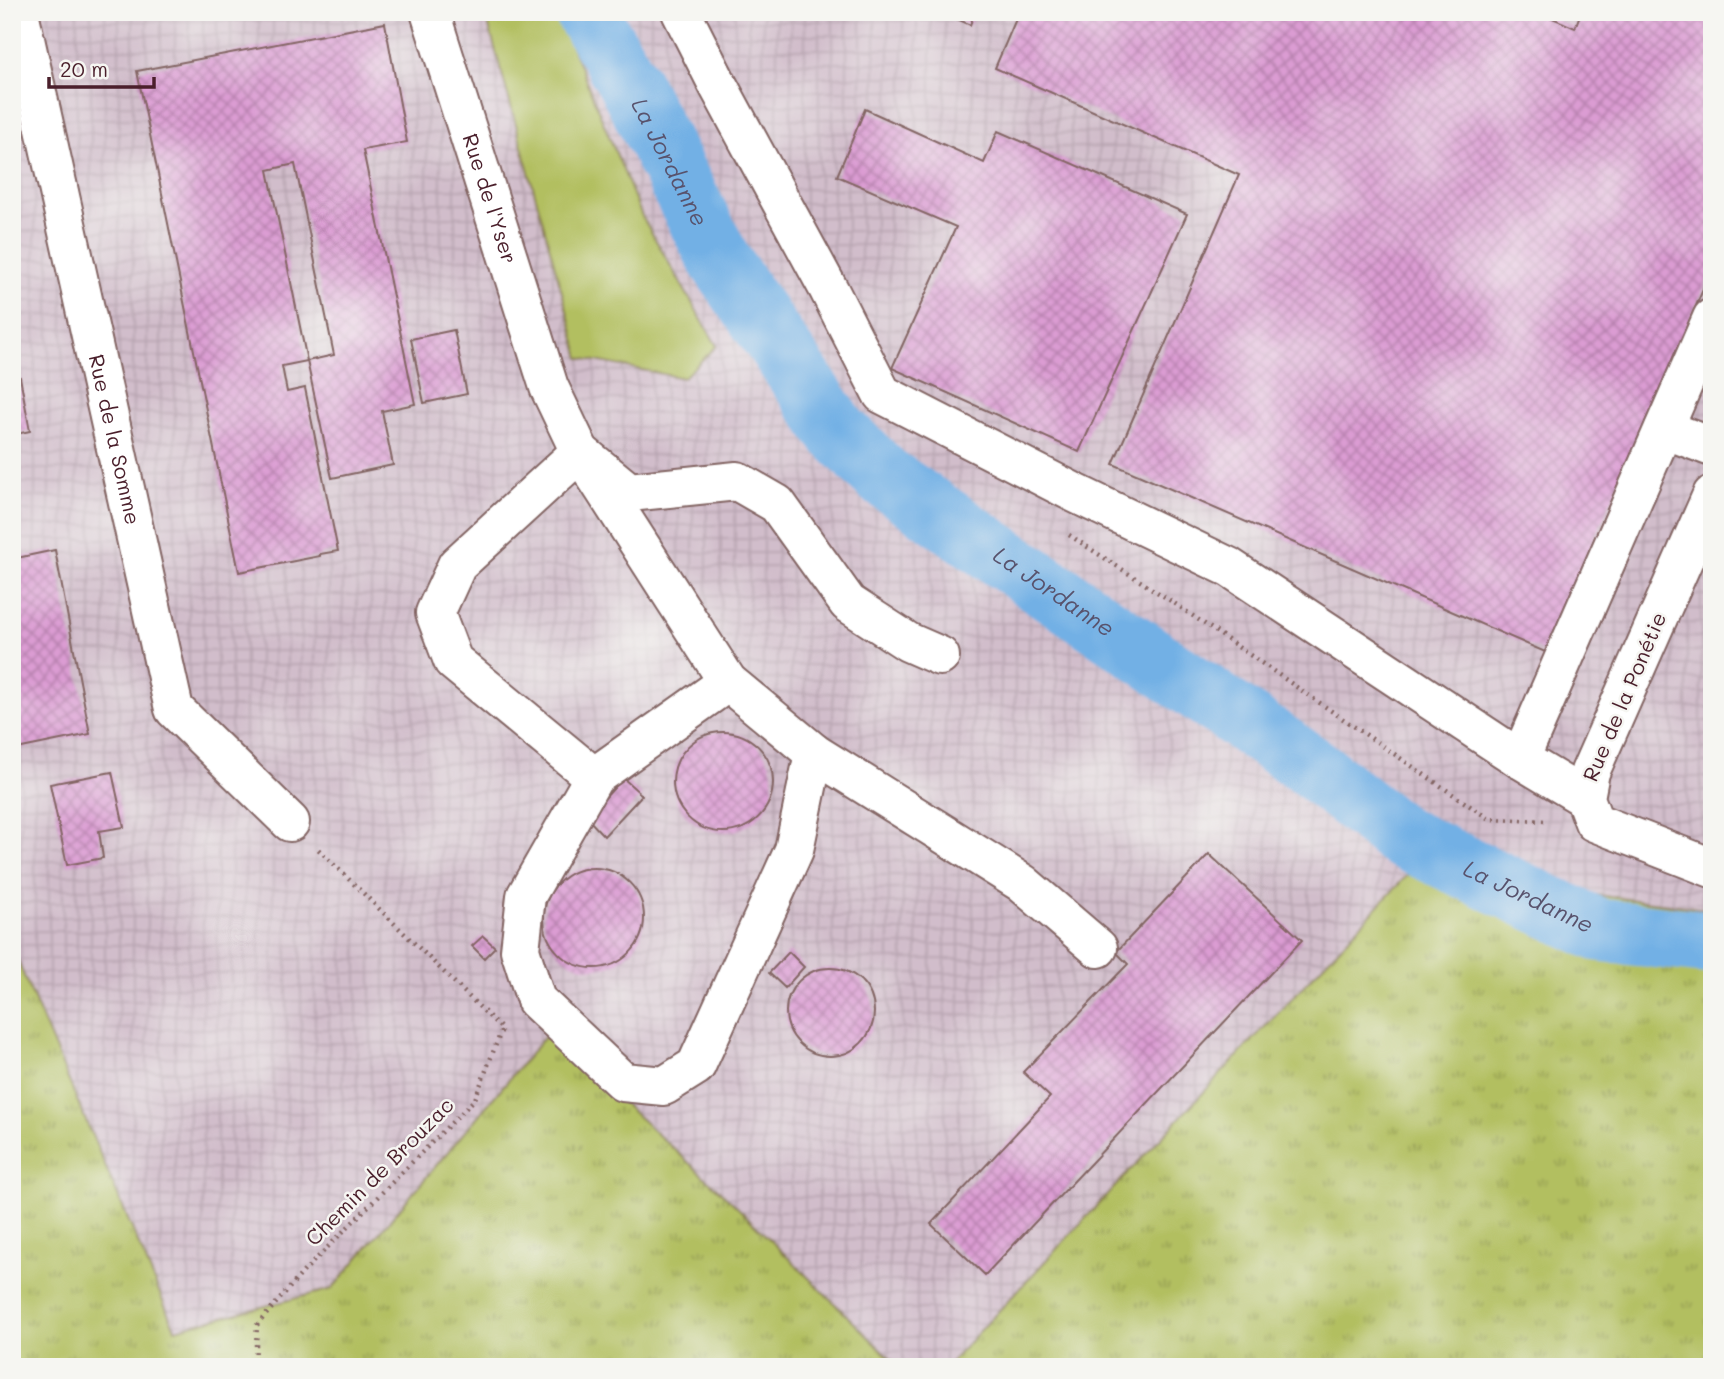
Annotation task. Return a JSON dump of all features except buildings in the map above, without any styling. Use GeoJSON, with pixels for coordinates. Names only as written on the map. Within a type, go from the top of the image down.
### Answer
{"type":"FeatureCollection","features":[{"type":"Feature","properties":{"kind":"street","name":"Rue de la Somme"},"geometry":{"type":"LineString","coordinates":[[19,12],[174,709],[290,821]]}},
{"type":"Feature","properties":{"kind":"street","name":"Rue de l'Yser"},"geometry":{"type":"LineString","coordinates":[[430,12],[548,387],[580,452],[728,682],[814,753],[1022,884],[1098,948]]}},
{"type":"Feature","properties":{"kind":"street"},"geometry":{"type":"LineString","coordinates":[[681,12],[830,290],[882,394],[1075,493],[1229,567],[1520,759],[1585,797]]}},
{"type":"Feature","properties":{"kind":"street"},"geometry":{"type":"LineString","coordinates":[[1520,759],[1712,318]]}},
{"type":"Feature","properties":{"kind":"street"},"geometry":{"type":"LineString","coordinates":[[1664,429],[1712,447]]}},
{"type":"Feature","properties":{"kind":"street"},"geometry":{"type":"LineString","coordinates":[[594,777],[453,661],[435,613],[457,565],[580,452],[629,492],[737,481],[777,504],[848,603],[908,642],[940,656]]}},
{"type":"Feature","properties":{"kind":"street","name":"Rue de la Ponétie"},"geometry":{"type":"LineString","coordinates":[[1712,495],[1590,772],[1585,797],[1594,822],[1712,868]]}},
{"type":"Feature","properties":{"kind":"street"},"geometry":{"type":"LineString","coordinates":[[728,682],[594,777],[526,896],[520,950],[536,1000],[623,1082],[664,1086],[696,1066],[794,850],[814,753]]}},
{"type":"Feature","properties":{"kind":"path","name":"Chemin de Brouzac"},"geometry":{"type":"LineString","coordinates":[[255,1367],[257,1325],[305,1270],[475,1099],[502,1029],[290,821]]}},
{"type":"Feature","properties":{"kind":"shaded area"},"geometry":{"type":"Polygon","coordinates":[[[12,12],[1712,12],[1712,910],[1411,871],[946,1367],[899,1367],[731,1201],[547,1034],[332,1289],[174,1329],[12,948],[12,12]]]}},
{"type":"Feature","properties":{"kind":"green space"},"geometry":{"type":"Polygon","coordinates":[[[485,12],[555,12],[642,216],[717,346],[683,378],[580,358],[485,12]]]}},
{"type":"Feature","properties":{"kind":"green space"},"geometry":{"type":"Polygon","coordinates":[[[1411,871],[1712,910],[1712,1367],[946,1367],[1411,871]]]}},
{"type":"Feature","properties":{"kind":"green space"},"geometry":{"type":"Polygon","coordinates":[[[12,948],[175,1329],[332,1289],[547,1034],[731,1201],[899,1367],[12,1367],[12,948]]]}},
{"type":"Feature","properties":{"kind":"waterway","name":"La Jordanne"},"geometry":{"type":"LineString","coordinates":[[586,12],[629,83],[720,261],[837,431],[883,476],[1313,768],[1401,837],[1599,930],[1712,943]]}}]}
